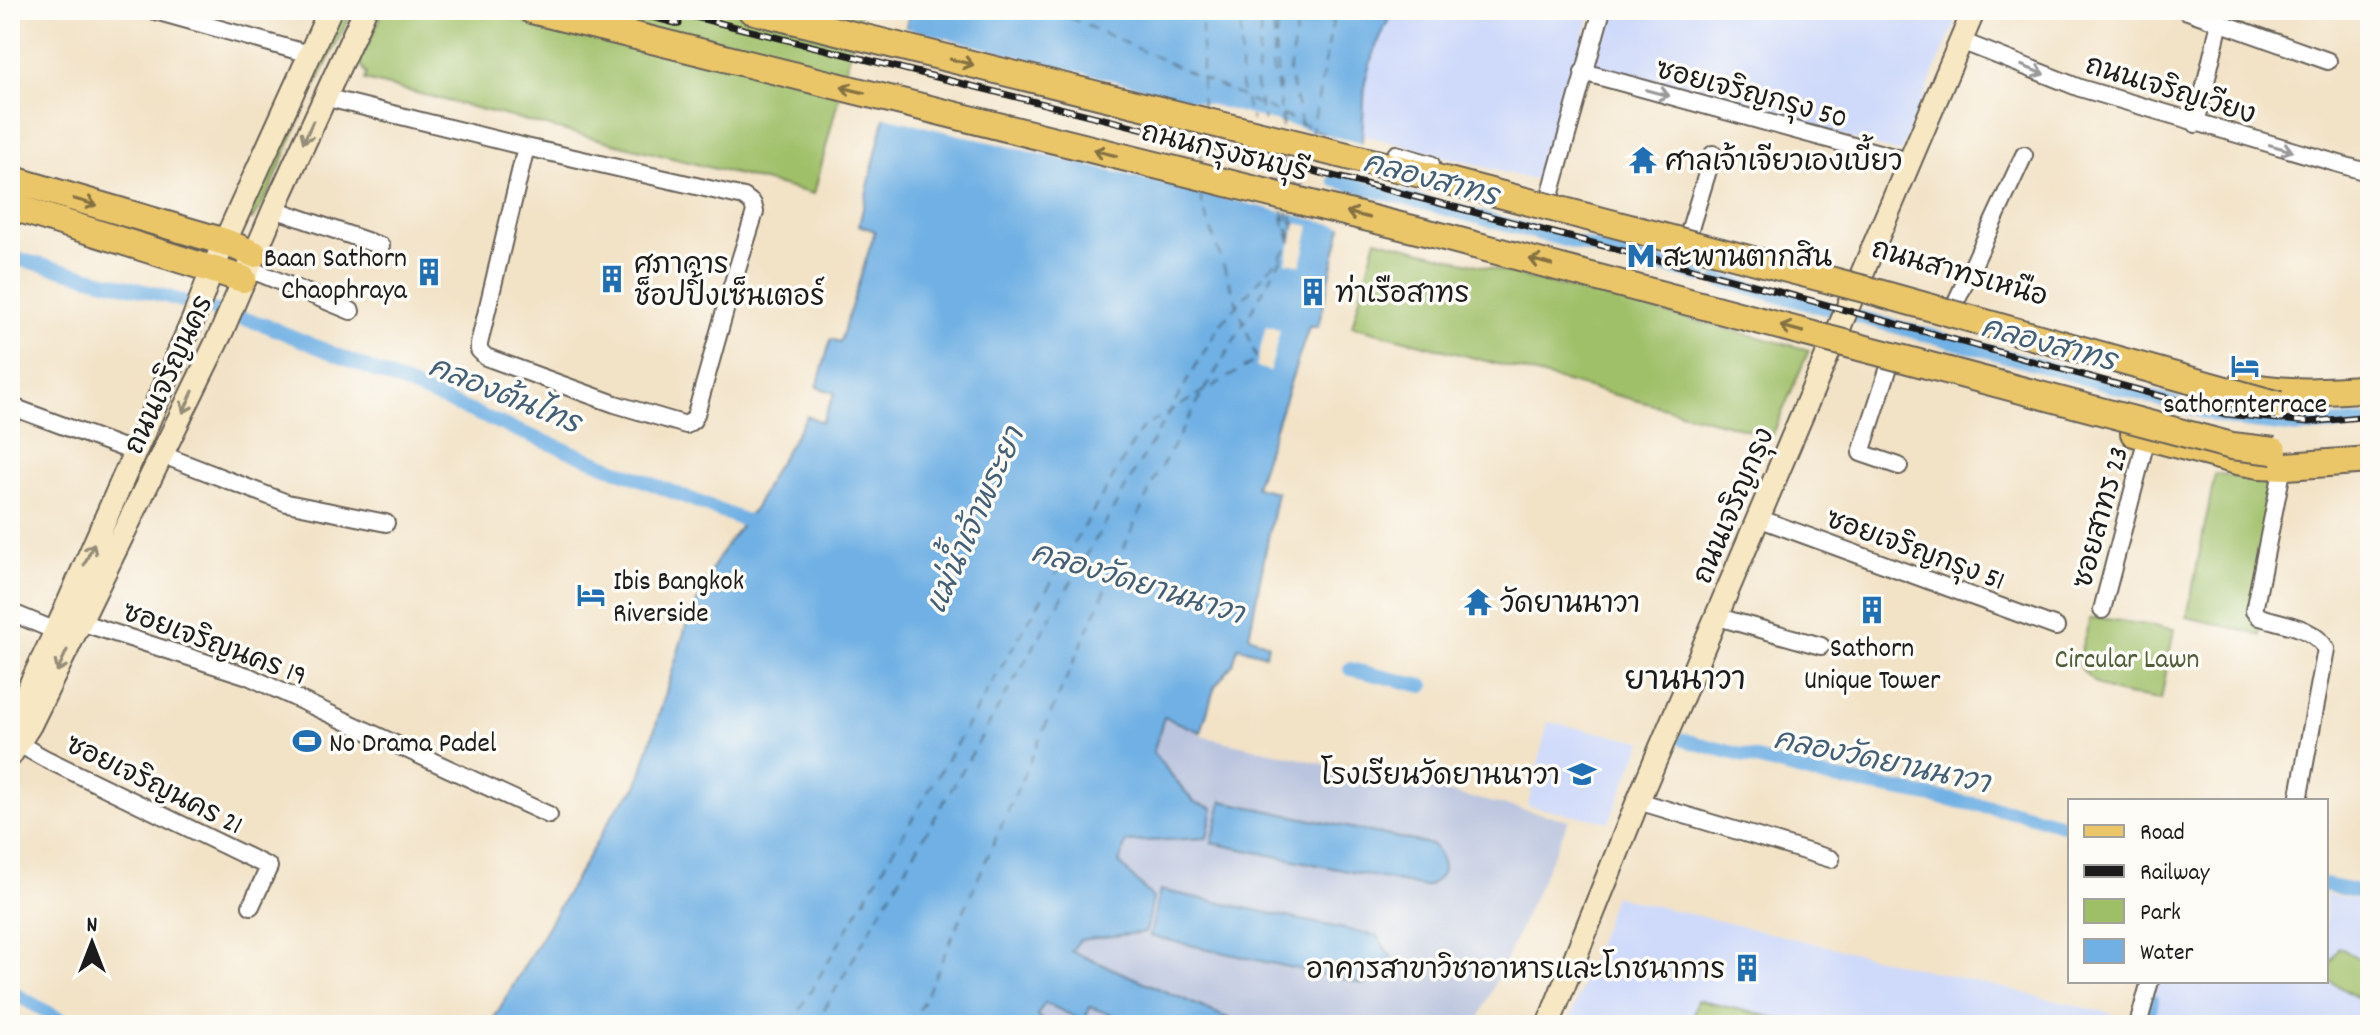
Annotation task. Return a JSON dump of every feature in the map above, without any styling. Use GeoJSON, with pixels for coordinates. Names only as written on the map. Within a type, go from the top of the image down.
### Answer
{"type":"FeatureCollection","features":[{"type":"Feature","properties":{"kind":"main road","name":"ถนนเจริญนคร"},"geometry":{"type":"LineString","coordinates":[[13,742],[56,631],[212,270],[330,10]]}},
{"type":"Feature","properties":{"kind":"main road","name":"ถนนเจริญนคร"},"geometry":{"type":"LineString","coordinates":[[13,742],[80,622],[163,455],[222,331],[365,10]]}},
{"type":"Feature","properties":{"kind":"main road","name":"ถนนกรุงธนบุรี"},"geometry":{"type":"LineString","coordinates":[[531,10],[1433,234],[2278,459]]}},
{"type":"Feature","properties":{"kind":"main road"},"geometry":{"type":"LineString","coordinates":[[751,10],[1445,180],[1868,290],[2279,405],[2315,408],[2370,402]]}},
{"type":"Feature","properties":{"kind":"main road","name":"ถนนเจริญกรุง"},"geometry":{"type":"LineString","coordinates":[[1548,1025],[1638,801],[1974,10]]}},
{"type":"Feature","properties":{"kind":"main road"},"geometry":{"type":"LineString","coordinates":[[10,179],[225,242],[248,267]]}},
{"type":"Feature","properties":{"kind":"main road"},"geometry":{"type":"LineString","coordinates":[[10,206],[212,270],[248,267]]}},
{"type":"Feature","properties":{"kind":"main road","name":"ถนนสาทรเหนือ"},"geometry":{"type":"LineString","coordinates":[[1857,288],[1956,302],[2211,378],[2263,389],[2315,394],[2370,388]]}},
{"type":"Feature","properties":{"kind":"main road"},"geometry":{"type":"LineString","coordinates":[[1835,342],[1889,367],[2237,461],[2370,460]]}},
{"type":"Feature","properties":{"kind":"main road"},"geometry":{"type":"LineString","coordinates":[[2278,459],[2316,450],[2370,444]]}},
{"type":"Feature","properties":{"kind":"street"},"geometry":{"type":"LineString","coordinates":[[152,10],[309,54]]}},
{"type":"Feature","properties":{"kind":"street"},"geometry":{"type":"LineString","coordinates":[[1550,196],[1602,10]]}},
{"type":"Feature","properties":{"kind":"street"},"geometry":{"type":"LineString","coordinates":[[2185,10],[2328,61]]}},
{"type":"Feature","properties":{"kind":"street"},"geometry":{"type":"LineString","coordinates":[[2196,124],[2220,22]]}},
{"type":"Feature","properties":{"kind":"street","name":"ถนนเจริญเวียง"},"geometry":{"type":"LineString","coordinates":[[1961,41],[2080,88],[2370,173]]}},
{"type":"Feature","properties":{"kind":"street","name":"ซอยเจริญกรุง 50"},"geometry":{"type":"LineString","coordinates":[[1583,72],[1908,161]]}},
{"type":"Feature","properties":{"kind":"street"},"geometry":{"type":"LineString","coordinates":[[324,97],[744,197],[753,204],[755,212],[696,414],[686,425],[615,404],[481,355],[479,344],[526,147]]}},
{"type":"Feature","properties":{"kind":"street","name":"ถนนสาทรเหนือ"},"geometry":{"type":"LineString","coordinates":[[1396,154],[1689,232],[1857,288]]}},
{"type":"Feature","properties":{"kind":"street"},"geometry":{"type":"LineString","coordinates":[[1689,232],[1713,154]]}},
{"type":"Feature","properties":{"kind":"street"},"geometry":{"type":"LineString","coordinates":[[1956,302],[2024,155]]}},
{"type":"Feature","properties":{"kind":"street"},"geometry":{"type":"LineString","coordinates":[[274,209],[381,246]]}},
{"type":"Feature","properties":{"kind":"street"},"geometry":{"type":"LineString","coordinates":[[248,267],[351,311]]}},
{"type":"Feature","properties":{"kind":"street"},"geometry":{"type":"LineString","coordinates":[[731,289],[748,298]]}},
{"type":"Feature","properties":{"kind":"street"},"geometry":{"type":"LineString","coordinates":[[1889,367],[1861,453],[1899,466]]}},
{"type":"Feature","properties":{"kind":"street"},"geometry":{"type":"LineString","coordinates":[[10,406],[134,452]]}},
{"type":"Feature","properties":{"kind":"street","name":"ซอยสาทร 23"},"geometry":{"type":"LineString","coordinates":[[2102,610],[2147,437]]}},
{"type":"Feature","properties":{"kind":"street"},"geometry":{"type":"LineString","coordinates":[[163,455],[287,503],[386,523]]}},
{"type":"Feature","properties":{"kind":"street"},"geometry":{"type":"LineString","coordinates":[[2278,459],[2254,611],[2260,617],[2312,633],[2326,649],[2298,799]]}},
{"type":"Feature","properties":{"kind":"street","name":"ซอยเจริญกรุง 51"},"geometry":{"type":"LineString","coordinates":[[1758,518],[2056,627]]}},
{"type":"Feature","properties":{"kind":"street"},"geometry":{"type":"LineString","coordinates":[[10,612],[56,631]]}},
{"type":"Feature","properties":{"kind":"street"},"geometry":{"type":"LineString","coordinates":[[1718,617],[1821,646]]}},
{"type":"Feature","properties":{"kind":"street","name":"ซอยเจริญนคร 19"},"geometry":{"type":"LineString","coordinates":[[80,622],[248,676],[549,815]]}},
{"type":"Feature","properties":{"kind":"street","name":"ซอยเจริญนคร 21"},"geometry":{"type":"LineString","coordinates":[[13,742],[269,867],[251,906]]}},
{"type":"Feature","properties":{"kind":"street"},"geometry":{"type":"LineString","coordinates":[[1638,801],[1831,859]]}},
{"type":"Feature","properties":{"kind":"street"},"geometry":{"type":"LineString","coordinates":[[2138,1025],[2149,983]]}},
{"type":"Feature","properties":{"kind":"shaded area"},"geometry":{"type":"Polygon","coordinates":[[[1393,10],[1591,10],[1544,183],[1360,134],[1365,81],[1374,51],[1393,10]]]}},
{"type":"Feature","properties":{"kind":"shaded area"},"geometry":{"type":"Polygon","coordinates":[[[1607,10],[1961,10],[1900,153],[1595,67],[1596,62],[1593,61],[1607,10]]]}},
{"type":"Feature","properties":{"kind":"shaded area"},"geometry":{"type":"Polygon","coordinates":[[[1164,717],[1201,732],[1201,736],[1569,820],[1476,1025],[1156,1025],[1070,952],[1079,940],[1126,842],[1194,802],[1153,753],[1164,717]]]}},
{"type":"Feature","properties":{"kind":"shaded area","name":"โรงเรียนวัดยานนาวา"},"geometry":{"type":"Polygon","coordinates":[[[1548,722],[1643,741],[1609,822],[1528,806],[1548,722]]]}},
{"type":"Feature","properties":{"kind":"shaded area"},"geometry":{"type":"Polygon","coordinates":[[[2328,894],[2370,902],[2370,1025],[2143,1025],[2154,983],[2328,983],[2328,894]]]}},
{"type":"Feature","properties":{"kind":"shaded area"},"geometry":{"type":"Polygon","coordinates":[[[1614,896],[2130,1018],[2128,1025],[1568,1025],[1614,896]]]}},
{"type":"Feature","properties":{"kind":"shaded area"},"geometry":{"type":"Polygon","coordinates":[[[1045,1003],[1084,1021],[1089,1007],[1140,1025],[1049,1025],[1036,1016],[1045,1003]]]}},
{"type":"Feature","properties":{"kind":"green space"},"geometry":{"type":"Polygon","coordinates":[[[344,10],[353,10],[305,107],[270,190],[252,220],[246,217],[344,10]]]}},
{"type":"Feature","properties":{"kind":"green space"},"geometry":{"type":"Polygon","coordinates":[[[384,10],[861,10],[814,194],[365,80],[367,74],[359,62],[384,10]]]}},
{"type":"Feature","properties":{"kind":"green space"},"geometry":{"type":"Polygon","coordinates":[[[1376,239],[1809,350],[1772,436],[1352,326],[1376,239]]]}},
{"type":"Feature","properties":{"kind":"green space"},"geometry":{"type":"Polygon","coordinates":[[[2215,474],[2271,482],[2251,611],[2260,617],[2260,635],[2187,617],[2215,474]]]}},
{"type":"Feature","properties":{"kind":"green space","name":"Circular Lawn"},"geometry":{"type":"Polygon","coordinates":[[[2090,619],[2174,629],[2161,700],[2113,692],[2085,673],[2077,662],[2090,619]]]}},
{"type":"Feature","properties":{"kind":"green space"},"geometry":{"type":"Polygon","coordinates":[[[2339,947],[2370,965],[2370,1005],[2328,980],[2328,966],[2339,947]]]}},
{"type":"Feature","properties":{"kind":"green space"},"geometry":{"type":"Polygon","coordinates":[[[1697,1000],[1806,1025],[1691,1025],[1697,1000]]]}},
{"type":"Feature","properties":{"kind":"water","name":"แม่น้ำเจ้าพระยา"},"geometry":{"type":"Polygon","coordinates":[[[910,10],[1393,10],[1374,51],[1365,81],[1362,141],[1318,327],[1309,327],[1255,487],[1277,492],[1249,636],[1268,644],[1266,655],[1238,647],[1233,664],[1215,686],[1201,732],[1164,717],[1153,753],[1194,802],[1213,808],[1207,838],[1126,842],[1119,863],[1153,898],[1146,932],[1080,940],[1071,951],[1244,1025],[1140,1025],[1090,1007],[1084,1021],[1045,1003],[1037,1015],[1049,1025],[490,1025],[616,809],[637,787],[686,626],[711,571],[726,545],[755,508],[807,416],[822,422],[835,393],[817,387],[831,339],[840,342],[875,231],[859,225],[910,10]]]}},
{"type":"Feature","properties":{"kind":"water"},"geometry":{"type":"Polygon","coordinates":[[[1222,801],[1433,845],[1443,864],[1442,874],[1425,887],[1212,843],[1222,801]]]}},
{"type":"Feature","properties":{"kind":"water"},"geometry":{"type":"Polygon","coordinates":[[[1160,890],[1377,936],[1392,959],[1390,974],[1363,984],[1150,936],[1160,890]]]}},
{"type":"Feature","properties":{"kind":"pier"},"geometry":{"type":"Polygon","coordinates":[[[902,27],[1365,144],[1345,227],[881,116],[902,27]]]}},
{"type":"Feature","properties":{"kind":"pier"},"geometry":{"type":"Polygon","coordinates":[[[1296,223],[1310,226],[1301,265],[1286,262],[1296,223]]]}},
{"type":"Feature","properties":{"kind":"pier"},"geometry":{"type":"Polygon","coordinates":[[[1266,326],[1280,330],[1270,371],[1256,367],[1266,326]]]}},
{"type":"Feature","properties":{"kind":"waterway","name":"คลองสาทร"},"geometry":{"type":"LineString","coordinates":[[1335,180],[1702,276]]}},
{"type":"Feature","properties":{"kind":"waterway","name":"คลองต้นไทร"},"geometry":{"type":"LineString","coordinates":[[10,257],[265,325],[511,428],[761,527]]}},
{"type":"Feature","properties":{"kind":"waterway","name":"คลองสาทร"},"geometry":{"type":"LineString","coordinates":[[1719,280],[2233,420],[2297,427],[2370,422]]}},
{"type":"Feature","properties":{"kind":"waterway","name":"คลองวัดยานนาวา"},"geometry":{"type":"LineString","coordinates":[[1350,669],[1423,686]]}},
{"type":"Feature","properties":{"kind":"waterway","name":"คลองวัดยานนาวา"},"geometry":{"type":"LineString","coordinates":[[1684,740],[1821,776],[2017,812],[2068,825]]}},
{"type":"Feature","properties":{"kind":"waterway","name":"คลองวัดยานนาวา"},"geometry":{"type":"LineString","coordinates":[[2328,885],[2370,894]]}},
{"type":"Feature","properties":{"kind":"waterway"},"geometry":{"type":"LineString","coordinates":[[10,991],[70,1025]]}},
{"type":"Feature","properties":{"kind":"waterway"},"geometry":{"type":"LineString","coordinates":[[2147,1025],[2152,1001]]}},
{"type":"Feature","properties":{"kind":"ferry route"},"geometry":{"type":"LineString","coordinates":[[1053,10],[1333,138]]}},
{"type":"Feature","properties":{"kind":"ferry route"},"geometry":{"type":"LineString","coordinates":[[1202,10],[1202,107]]}},
{"type":"Feature","properties":{"kind":"ferry route"},"geometry":{"type":"LineString","coordinates":[[1241,10],[1241,86],[1252,121]]}},
{"type":"Feature","properties":{"kind":"ferry route"},"geometry":{"type":"LineString","coordinates":[[1262,10],[1256,84],[1264,122]]}},
{"type":"Feature","properties":{"kind":"ferry route"},"geometry":{"type":"LineString","coordinates":[[1272,10],[1282,128]]}},
{"type":"Feature","properties":{"kind":"ferry route"},"geometry":{"type":"LineString","coordinates":[[1276,37],[1279,10]]}},
{"type":"Feature","properties":{"kind":"ferry route"},"geometry":{"type":"LineString","coordinates":[[1300,10],[1289,71],[1301,122],[1300,130]]}},
{"type":"Feature","properties":{"kind":"ferry route"},"geometry":{"type":"LineString","coordinates":[[1311,136],[1335,10]]}},
{"type":"Feature","properties":{"kind":"ferry route"},"geometry":{"type":"LineString","coordinates":[[1274,47],[1272,64],[1277,92]]}},
{"type":"Feature","properties":{"kind":"ferry route"},"geometry":{"type":"LineString","coordinates":[[1282,114],[1283,127]]}},
{"type":"Feature","properties":{"kind":"ferry route"},"geometry":{"type":"LineString","coordinates":[[1201,133],[1201,163]]}},
{"type":"Feature","properties":{"kind":"ferry route"},"geometry":{"type":"LineString","coordinates":[[1260,146],[1271,182]]}},
{"type":"Feature","properties":{"kind":"ferry route"},"geometry":{"type":"LineString","coordinates":[[1271,151],[1278,184]]}},
{"type":"Feature","properties":{"kind":"ferry route"},"geometry":{"type":"LineString","coordinates":[[1284,155],[1286,184]]}},
{"type":"Feature","properties":{"kind":"ferry route"},"geometry":{"type":"LineString","coordinates":[[1296,186],[1298,157]]}},
{"type":"Feature","properties":{"kind":"ferry route"},"geometry":{"type":"LineString","coordinates":[[1301,191],[1307,158]]}},
{"type":"Feature","properties":{"kind":"ferry route"},"geometry":{"type":"LineString","coordinates":[[791,1025],[1142,428],[1257,360],[1201,202],[1201,189]]}},
{"type":"Feature","properties":{"kind":"ferry route"},"geometry":{"type":"LineString","coordinates":[[815,1025],[1219,326],[1291,244],[1279,207]]}},
{"type":"Feature","properties":{"kind":"ferry route"},"geometry":{"type":"LineString","coordinates":[[1283,210],[1288,231]]}},
{"type":"Feature","properties":{"kind":"ferry route"},"geometry":{"type":"LineString","coordinates":[[1288,211],[1290,236]]}},
{"type":"Feature","properties":{"kind":"ferry route"},"geometry":{"type":"LineString","coordinates":[[1291,242],[1293,212]]}},
{"type":"Feature","properties":{"kind":"ferry route"},"geometry":{"type":"LineString","coordinates":[[1293,230],[1297,213]]}},
{"type":"Feature","properties":{"kind":"ferry route"},"geometry":{"type":"LineString","coordinates":[[1205,390],[1286,251]]}},
{"type":"Feature","properties":{"kind":"ferry route"},"geometry":{"type":"LineString","coordinates":[[909,1025],[924,1001],[1154,480],[1201,396]]}},
{"type":"Feature","properties":{"kind":"railway"},"geometry":{"type":"LineString","coordinates":[[625,10],[679,24]]}},
{"type":"Feature","properties":{"kind":"railway"},"geometry":{"type":"LineString","coordinates":[[667,10],[1381,188],[1750,284],[2226,414],[2309,422],[2370,416]]}},
{"type":"Feature","properties":{"kind":"place","name":"ศาลเจ้าเจียวเองเบี้ยว"},"geometry":{"type":"Point","coordinates":[1643,160]}},
{"type":"Feature","properties":{"kind":"place","name":"สะพานตากสิน"},"geometry":{"type":"Point","coordinates":[1641,256]}},
{"type":"Feature","properties":{"kind":"place","name":"Baan Sathorn Chaophraya"},"geometry":{"type":"Point","coordinates":[429,272]}},
{"type":"Feature","properties":{"kind":"place","name":"ศุภาคาร ช็อปปิ้งเซ็นเตอร์"},"geometry":{"type":"Point","coordinates":[612,279]}},
{"type":"Feature","properties":{"kind":"place","name":"ท่าเรือสาทร"},"geometry":{"type":"Point","coordinates":[1313,292]}},
{"type":"Feature","properties":{"kind":"place","name":"sathornterrace"},"geometry":{"type":"Point","coordinates":[2245,366]}},
{"type":"Feature","properties":{"kind":"place","name":"Ibis Bangkok Riverside"},"geometry":{"type":"Point","coordinates":[591,595]}},
{"type":"Feature","properties":{"kind":"place","name":"วัดยานนาวา"},"geometry":{"type":"Point","coordinates":[1478,602]}},
{"type":"Feature","properties":{"kind":"place","name":"Sathorn Unique Tower"},"geometry":{"type":"Point","coordinates":[1872,610]}},
{"type":"Feature","properties":{"kind":"place","name":"No Drama Padel"},"geometry":{"type":"Point","coordinates":[307,741]}},
{"type":"Feature","properties":{"kind":"place","name":"โรงเรียนวัดยานนาวา"},"geometry":{"type":"Point","coordinates":[1582,774]}},
{"type":"Feature","properties":{"kind":"place","name":"อาคารสาขาวิชาอาหารและโภชนาการ"},"geometry":{"type":"Point","coordinates":[1747,968]}},
{"type":"Feature","properties":{"kind":"district","name":"ยานนาวา"},"geometry":{"type":"Point","coordinates":[1685,678]}}]}
